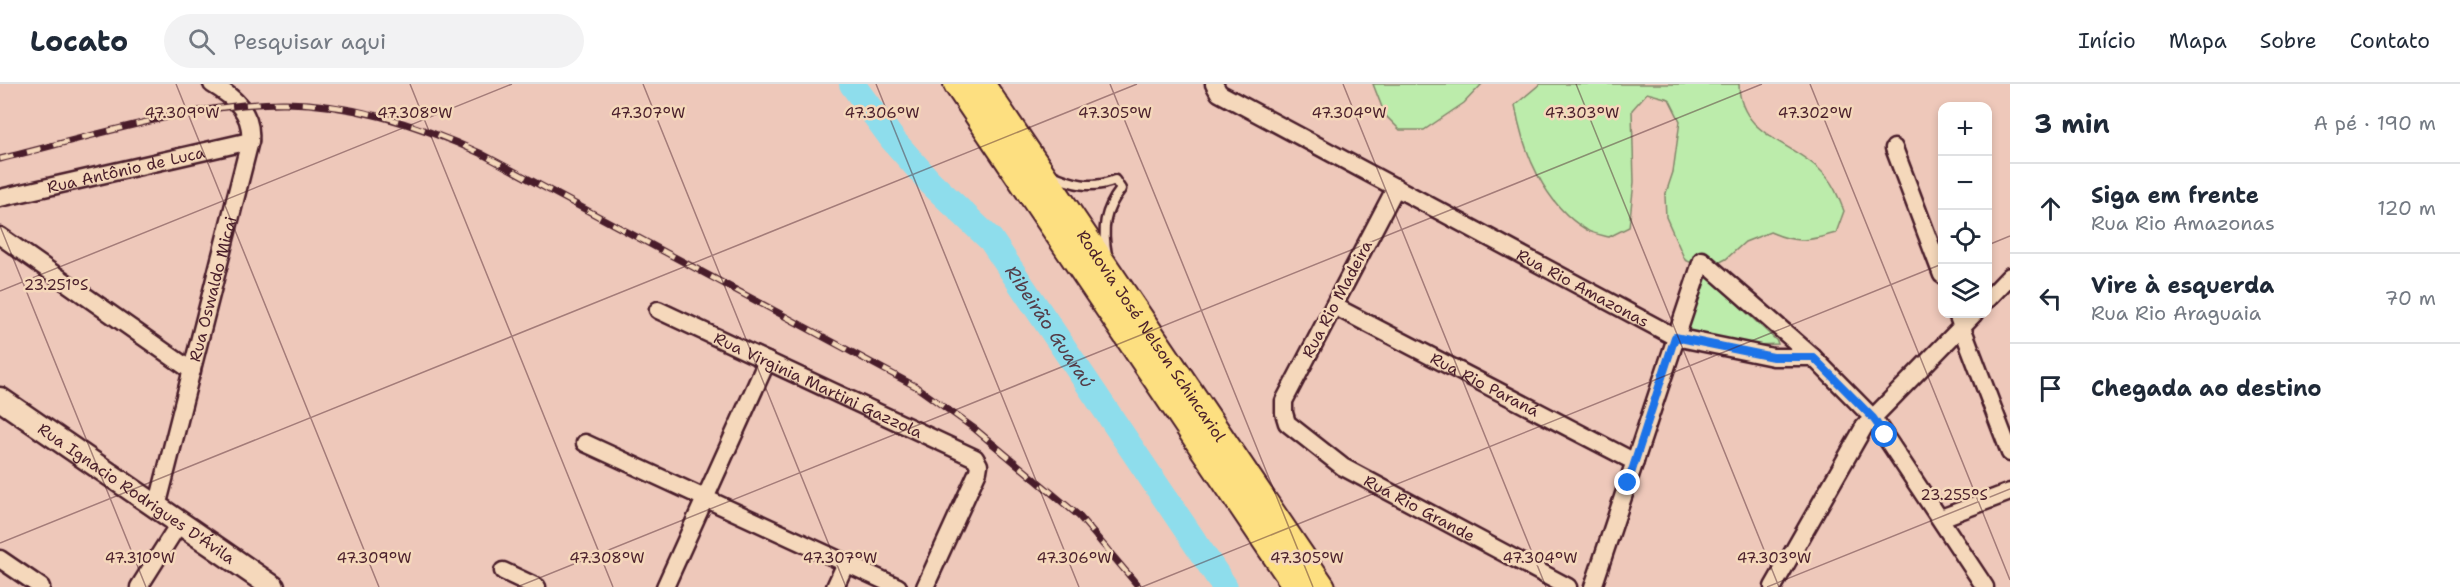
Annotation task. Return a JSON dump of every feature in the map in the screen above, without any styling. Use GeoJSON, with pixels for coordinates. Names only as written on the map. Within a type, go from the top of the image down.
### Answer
{"type":"FeatureCollection","features":[{"type":"Feature","properties":{"kind":"main road","name":"Rodovia José Nelson Schincariol"},"geometry":{"type":"LineString","coordinates":[[957,84],[1298,587]]}},
{"type":"Feature","properties":{"kind":"main road","name":"Rodovia José Nelson Schincariol"},"geometry":{"type":"LineString","coordinates":[[981,84],[1322,587]]}},
{"type":"Feature","properties":{"kind":"street","name":"Rua Oswaldo Micai"},"geometry":{"type":"LineString","coordinates":[[157,507],[250,141],[249,126],[242,106],[212,84]]}},
{"type":"Feature","properties":{"kind":"street","name":"Rua Rio Amazonas"},"geometry":{"type":"LineString","coordinates":[[1214,84],[1219,93],[1675,337],[1773,357],[1813,357]]}},
{"type":"Feature","properties":{"kind":"street","name":"Rua Antônio de Luca"},"geometry":{"type":"LineString","coordinates":[[0,198],[250,141]]}},
{"type":"Feature","properties":{"kind":"street"},"geometry":{"type":"LineString","coordinates":[[1894,148],[1938,264]]}},
{"type":"Feature","properties":{"kind":"street","name":"Rua Rio Madeira"},"geometry":{"type":"LineString","coordinates":[[1284,413],[1284,401],[1396,187]]}},
{"type":"Feature","properties":{"kind":"street"},"geometry":{"type":"LineString","coordinates":[[0,236],[192,371]]}},
{"type":"Feature","properties":{"kind":"street"},"geometry":{"type":"LineString","coordinates":[[1593,587],[1702,260],[1813,357],[1873,418],[1985,587]]}},
{"type":"Feature","properties":{"kind":"street"},"geometry":{"type":"LineString","coordinates":[[1992,295],[2010,276]]}},
{"type":"Feature","properties":{"kind":"street","name":"Rua Rio Paraná"},"geometry":{"type":"LineString","coordinates":[[1334,306],[1635,462]]}},
{"type":"Feature","properties":{"kind":"street","name":"Rua Virginia Martini Gazzola"},"geometry":{"type":"LineString","coordinates":[[658,310],[972,456],[978,462],[978,471],[926,587]]}},
{"type":"Feature","properties":{"kind":"street"},"geometry":{"type":"LineString","coordinates":[[1773,587],[1864,427],[1964,318],[2010,453]]}},
{"type":"Feature","properties":{"kind":"street"},"geometry":{"type":"LineString","coordinates":[[664,587],[766,361]]}},
{"type":"Feature","properties":{"kind":"street","name":"Rua Ignacio Rodrigues D'Ávila"},"geometry":{"type":"LineString","coordinates":[[0,399],[273,587]]}},
{"type":"Feature","properties":{"kind":"street","name":"Rua Rio Grande"},"geometry":{"type":"LineString","coordinates":[[1284,413],[1287,423],[1343,466],[1568,587]]}},
{"type":"Feature","properties":{"kind":"street"},"geometry":{"type":"LineString","coordinates":[[585,443],[898,587]]}},
{"type":"Feature","properties":{"kind":"street"},"geometry":{"type":"LineString","coordinates":[[1941,518],[2010,492]]}},
{"type":"Feature","properties":{"kind":"street"},"geometry":{"type":"LineString","coordinates":[[139,587],[180,522]]}},
{"type":"Feature","properties":{"kind":"street"},"geometry":{"type":"LineString","coordinates":[[0,559],[41,587]]}},
{"type":"Feature","properties":{"kind":"street"},"geometry":{"type":"LineString","coordinates":[[835,587],[846,563]]}},
{"type":"Feature","properties":{"kind":"street"},"geometry":{"type":"LineString","coordinates":[[503,571],[537,587]]}},
{"type":"Feature","properties":{"kind":"lane"},"geometry":{"type":"LineString","coordinates":[[1039,169],[1083,186],[1100,185],[1115,180],[1121,189],[1110,204],[1103,227],[1111,276]]}},
{"type":"Feature","properties":{"kind":"green space"},"geometry":{"type":"Polygon","coordinates":[[[1373,84],[1482,84],[1464,103],[1424,130],[1400,130],[1385,115],[1373,84]]]}},
{"type":"Feature","properties":{"kind":"green space"},"geometry":{"type":"Polygon","coordinates":[[[1540,84],[1739,84],[1741,101],[1757,126],[1809,161],[1825,175],[1832,185],[1844,211],[1836,233],[1818,238],[1795,240],[1770,232],[1745,242],[1726,259],[1706,269],[1685,260],[1666,217],[1665,196],[1673,172],[1680,121],[1669,99],[1647,93],[1632,110],[1634,182],[1629,227],[1609,237],[1589,231],[1572,219],[1547,192],[1524,140],[1515,105],[1540,84]]]}},
{"type":"Feature","properties":{"kind":"green space"},"geometry":{"type":"Polygon","coordinates":[[[1705,274],[1778,344],[1755,345],[1685,330],[1705,274]]]}},
{"type":"Feature","properties":{"kind":"waterway","name":"Ribeirão Guaraú"},"geometry":{"type":"LineString","coordinates":[[852,84],[893,140],[930,182],[991,240],[1225,587]]}},
{"type":"Feature","properties":{"kind":"railway"},"geometry":{"type":"LineString","coordinates":[[0,159],[142,123],[216,108],[252,104],[286,103],[337,107],[387,118],[435,134],[482,154],[915,386],[975,429],[1079,516],[1139,587]]}},
{"type":"Feature","properties":{"kind":"route"},"geometry":{"type":"LineString","coordinates":[[1628,483],[1675,337],[1773,357],[1813,357],[1873,418],[1885,435]]}}]}
